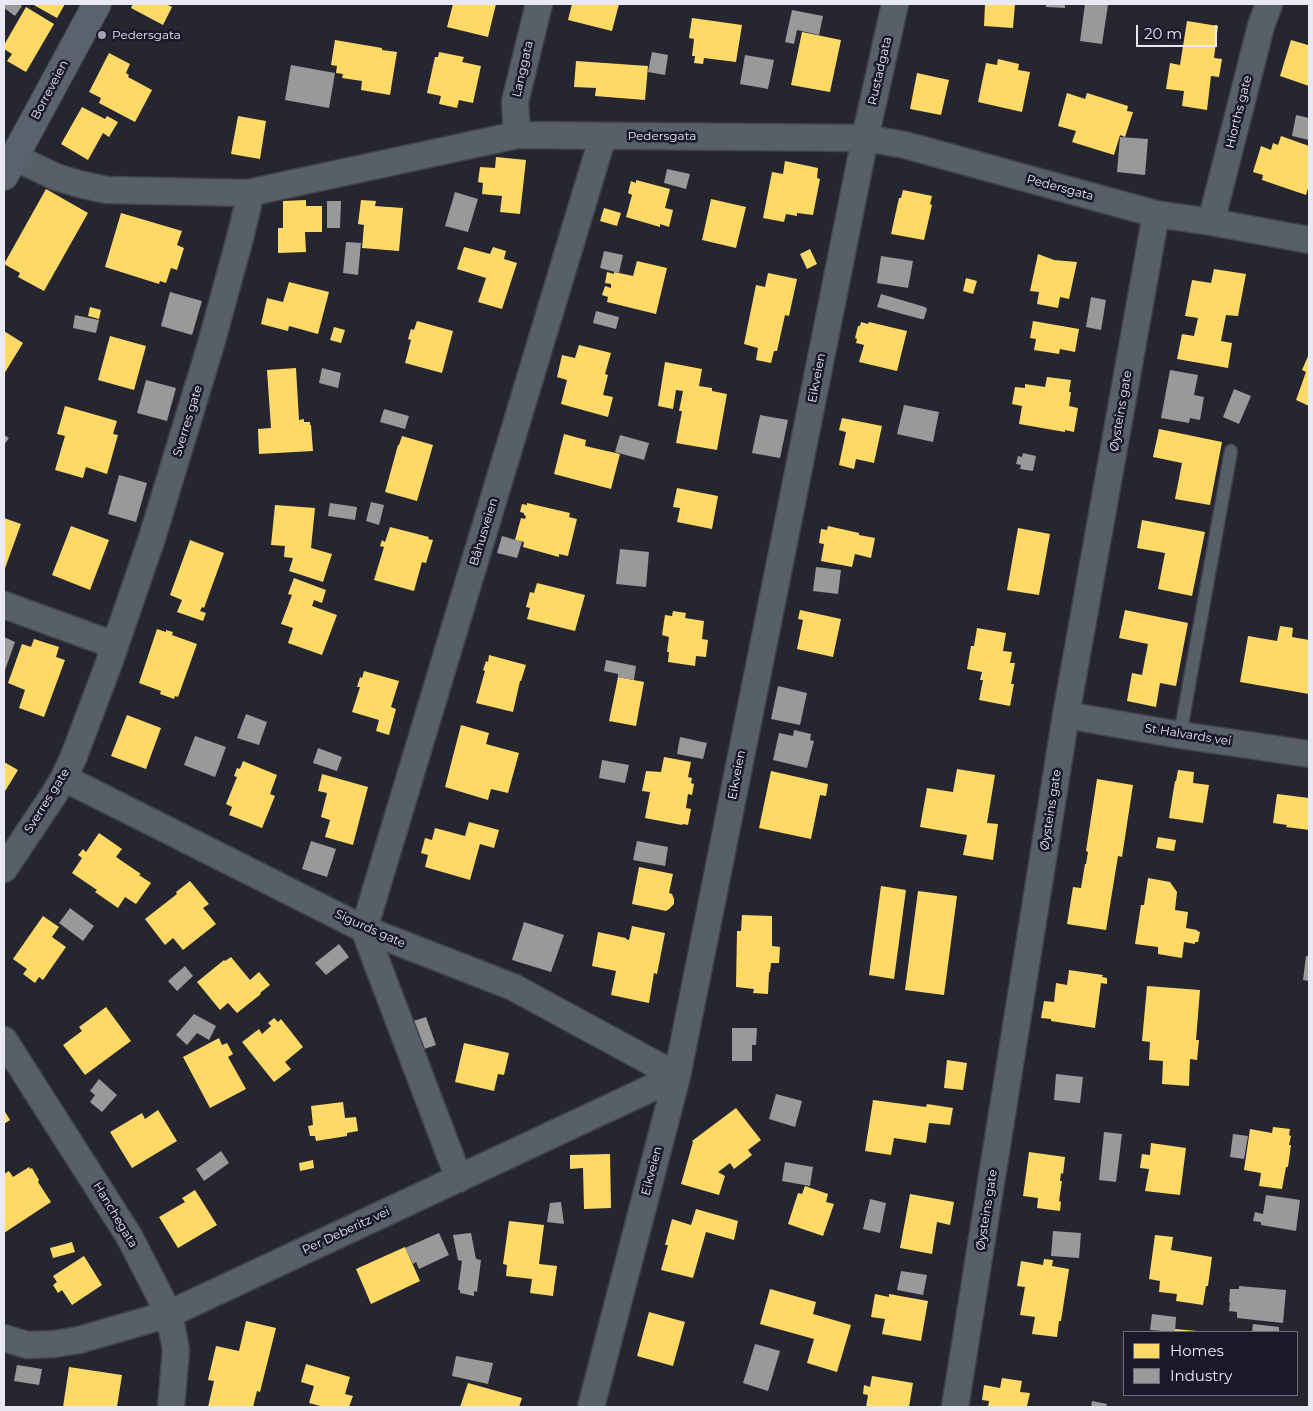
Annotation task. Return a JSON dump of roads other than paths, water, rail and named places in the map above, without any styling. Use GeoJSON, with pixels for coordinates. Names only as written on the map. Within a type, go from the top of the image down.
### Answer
{"type":"FeatureCollection","features":[{"type":"Feature","properties":{"kind":"main road","name":"Borreveien"},"geometry":{"type":"LineString","coordinates":[[9,166],[97,4]]}},
{"type":"Feature","properties":{"kind":"street","name":"Langgata"},"geometry":{"type":"LineString","coordinates":[[517,136],[515,102],[539,4]]}},
{"type":"Feature","properties":{"kind":"street","name":"Rustadgata"},"geometry":{"type":"LineString","coordinates":[[865,138],[895,4]]}},
{"type":"Feature","properties":{"kind":"street","name":"Hiorths gate"},"geometry":{"type":"LineString","coordinates":[[1211,222],[1261,26],[1269,4]]}},
{"type":"Feature","properties":{"kind":"street","name":"Pedersgata"},"geometry":{"type":"LineString","coordinates":[[9,166],[107,190],[248,193],[517,136],[865,138],[905,145],[1156,214],[1309,240]]}},
{"type":"Feature","properties":{"kind":"street","name":"Båhusveien"},"geometry":{"type":"LineString","coordinates":[[364,929],[603,136]]}},
{"type":"Feature","properties":{"kind":"street","name":"Eikveien"},"geometry":{"type":"LineString","coordinates":[[594,1406],[677,1076],[865,138]]}},
{"type":"Feature","properties":{"kind":"street","name":"Sverres gate"},"geometry":{"type":"LineString","coordinates":[[4,869],[64,778],[109,663],[152,538],[208,352],[240,238],[248,205],[248,193]]}},
{"type":"Feature","properties":{"kind":"street","name":"Øysteins gate"},"geometry":{"type":"LineString","coordinates":[[955,1407],[1066,715],[1156,214]]}},
{"type":"Feature","properties":{"kind":"street"},"geometry":{"type":"LineString","coordinates":[[4,605],[114,645]]}},
{"type":"Feature","properties":{"kind":"street","name":"St Halvards vei"},"geometry":{"type":"LineString","coordinates":[[1066,715],[1180,735],[1309,754]]}},
{"type":"Feature","properties":{"kind":"street","name":"Sigurds gate"},"geometry":{"type":"LineString","coordinates":[[64,778],[364,929],[513,987],[677,1076]]}},
{"type":"Feature","properties":{"kind":"street"},"geometry":{"type":"LineString","coordinates":[[364,929],[459,1178]]}},
{"type":"Feature","properties":{"kind":"street","name":"Hanchegata"},"geometry":{"type":"LineString","coordinates":[[4,1040],[129,1236],[169,1314],[176,1350],[171,1407]]}},
{"type":"Feature","properties":{"kind":"street","name":"Per Deberitz vei"},"geometry":{"type":"LineString","coordinates":[[4,1338],[27,1345],[54,1344],[79,1340],[169,1314],[677,1076]]}},
{"type":"Feature","properties":{"kind":"lane"},"geometry":{"type":"LineString","coordinates":[[1180,735],[1231,451]]}},
{"type":"Feature","properties":{"kind":"place","name":"Pedersgata"},"geometry":{"type":"Point","coordinates":[102,35]}}]}
